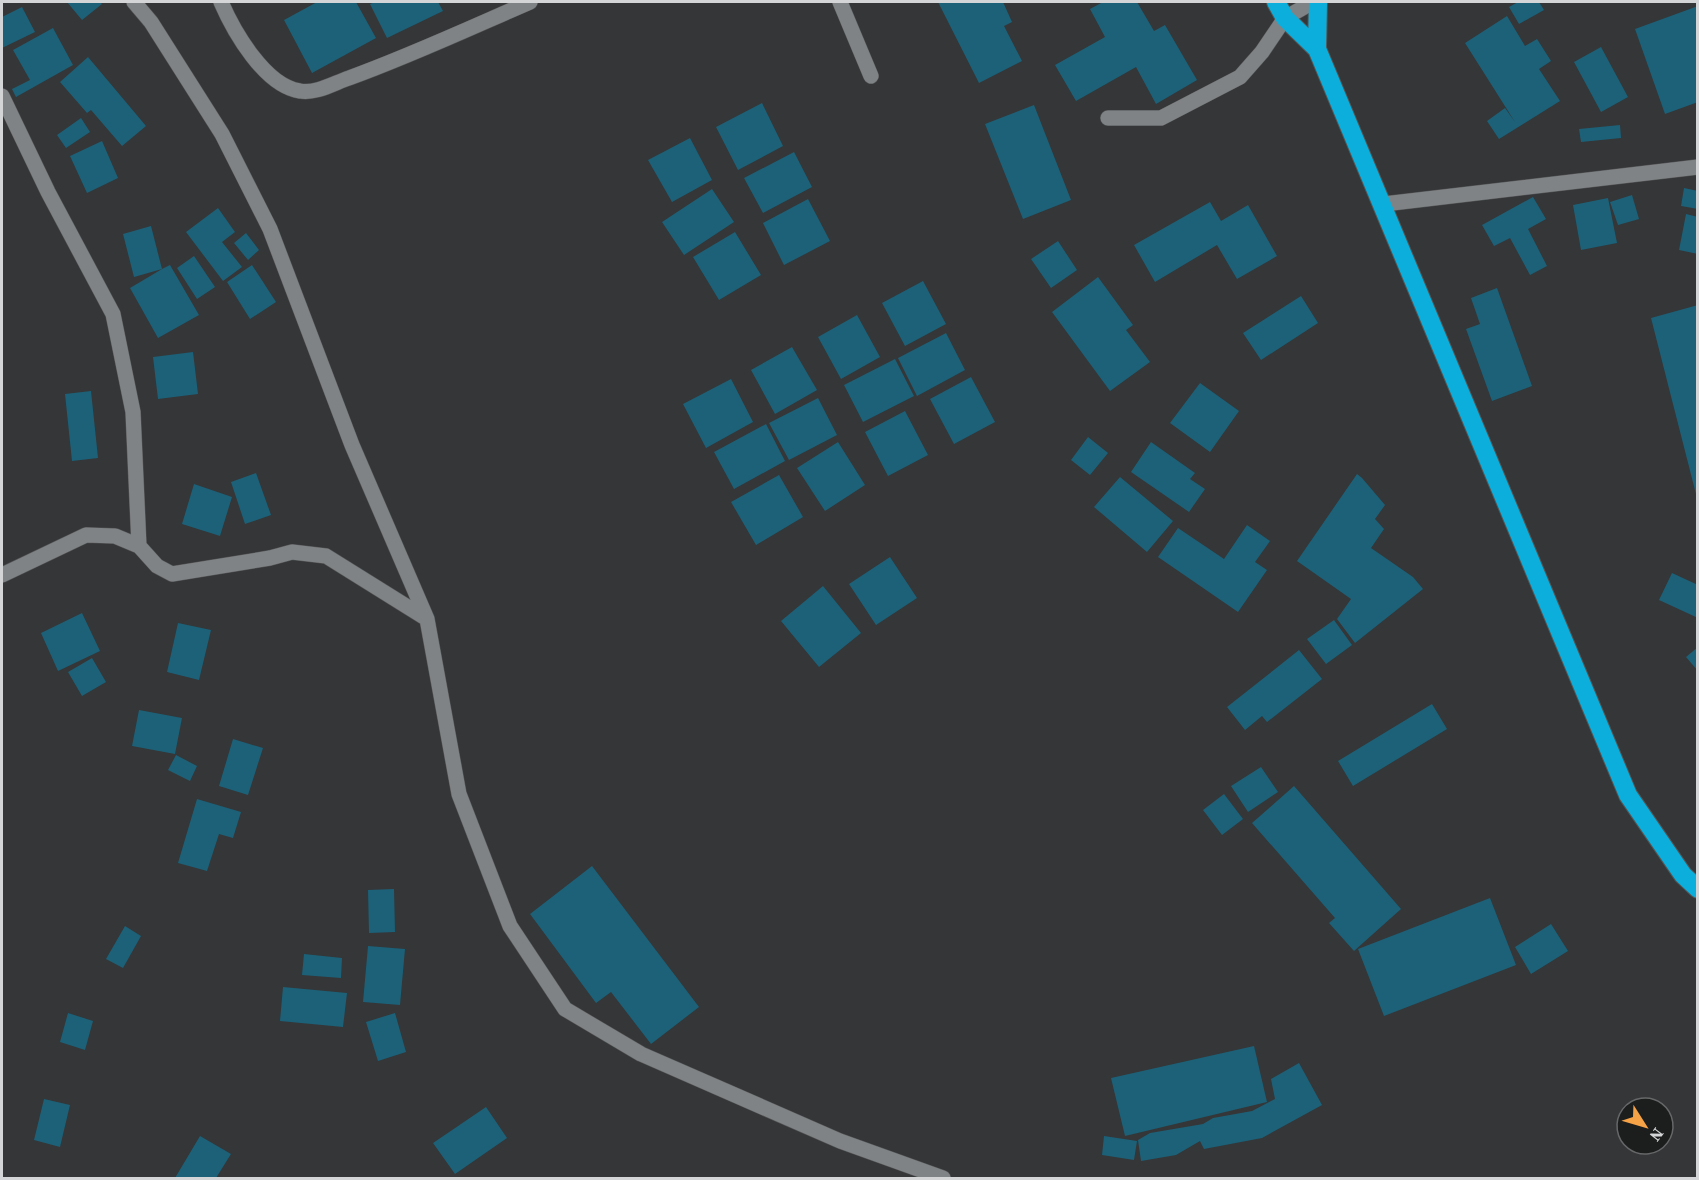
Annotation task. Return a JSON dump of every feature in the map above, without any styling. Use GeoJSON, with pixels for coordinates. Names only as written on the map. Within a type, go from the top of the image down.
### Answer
{"type":"FeatureCollection","features":[{"type":"Feature","properties":{"kind":"highway"},"geometry":{"type":"LineString","coordinates":[[1276,2],[1285,18],[1317,49],[1384,204],[1628,795],[1683,875],[1698,889]]}},
{"type":"Feature","properties":{"kind":"highway"},"geometry":{"type":"LineString","coordinates":[[1317,49],[1318,2]]}},
{"type":"Feature","properties":{"kind":"street"},"geometry":{"type":"LineString","coordinates":[[134,2],[151,22],[222,134],[270,229],[352,446],[427,619],[459,795],[510,926],[565,1009],[641,1054],[840,1141],[943,1179]]}},
{"type":"Feature","properties":{"kind":"street"},"geometry":{"type":"LineString","coordinates":[[221,2],[262,69],[280,84],[301,91],[317,90],[379,67],[530,2]]}},
{"type":"Feature","properties":{"kind":"street"},"geometry":{"type":"LineString","coordinates":[[840,2],[871,76]]}},
{"type":"Feature","properties":{"kind":"street"},"geometry":{"type":"LineString","coordinates":[[1108,118],[1161,118],[1240,77],[1262,52],[1285,18],[1313,2]]}},
{"type":"Feature","properties":{"kind":"street"},"geometry":{"type":"LineString","coordinates":[[2,96],[48,192],[113,314],[134,412],[139,546]]}},
{"type":"Feature","properties":{"kind":"street"},"geometry":{"type":"LineString","coordinates":[[1384,204],[1698,167]]}},
{"type":"Feature","properties":{"kind":"street"},"geometry":{"type":"LineString","coordinates":[[2,575],[86,535],[115,536],[139,546],[157,566],[172,574],[270,558],[292,552],[326,556],[427,619]]}},
{"type":"Feature","properties":{"kind":"building"},"geometry":{"type":"Polygon","coordinates":[[[67,2],[100,2],[102,4],[82,20],[67,2]]]}},
{"type":"Feature","properties":{"kind":"building"},"geometry":{"type":"Polygon","coordinates":[[[317,2],[356,2],[376,38],[312,73],[284,20],[317,2]]]}},
{"type":"Feature","properties":{"kind":"building"},"geometry":{"type":"Polygon","coordinates":[[[375,2],[438,2],[443,11],[387,38],[370,4],[375,2]]]}},
{"type":"Feature","properties":{"kind":"building"},"geometry":{"type":"Polygon","coordinates":[[[938,2],[1003,2],[1012,22],[1004,26],[1022,61],[979,83],[938,2]]]}},
{"type":"Feature","properties":{"kind":"building"},"geometry":{"type":"Polygon","coordinates":[[[1103,2],[1137,2],[1154,31],[1165,25],[1197,80],[1156,104],[1136,67],[1076,101],[1055,65],[1105,37],[1090,9],[1103,2]]]}},
{"type":"Feature","properties":{"kind":"building"},"geometry":{"type":"Polygon","coordinates":[[[1518,2],[1539,2],[1544,10],[1519,24],[1509,7],[1518,2]]]}},
{"type":"Feature","properties":{"kind":"building"},"geometry":{"type":"Polygon","coordinates":[[[1698,6],[1698,102],[1665,114],[1635,29],[1698,6]]]}},
{"type":"Feature","properties":{"kind":"building"},"geometry":{"type":"Polygon","coordinates":[[[22,7],[35,32],[2,48],[2,17],[22,7]]]}},
{"type":"Feature","properties":{"kind":"building"},"geometry":{"type":"Polygon","coordinates":[[[1507,16],[1525,46],[1537,39],[1551,61],[1539,69],[1560,101],[1499,139],[1487,121],[1505,108],[1515,122],[1465,43],[1507,16]]]}},
{"type":"Feature","properties":{"kind":"building"},"geometry":{"type":"Polygon","coordinates":[[[53,28],[73,65],[16,97],[12,89],[30,80],[13,50],[53,28]]]}},
{"type":"Feature","properties":{"kind":"building"},"geometry":{"type":"Polygon","coordinates":[[[1601,47],[1628,97],[1601,112],[1574,62],[1601,47]]]}},
{"type":"Feature","properties":{"kind":"building"},"geometry":{"type":"Polygon","coordinates":[[[88,57],[146,126],[122,146],[91,110],[87,113],[60,82],[88,57]]]}},
{"type":"Feature","properties":{"kind":"building"},"geometry":{"type":"Polygon","coordinates":[[[762,103],[783,146],[738,170],[716,127],[762,103]]]}},
{"type":"Feature","properties":{"kind":"building"},"geometry":{"type":"Polygon","coordinates":[[[1034,105],[1071,200],[1023,219],[985,124],[1034,105]]]}},
{"type":"Feature","properties":{"kind":"building"},"geometry":{"type":"Polygon","coordinates":[[[81,118],[90,132],[66,148],[57,135],[81,118]]]}},
{"type":"Feature","properties":{"kind":"building"},"geometry":{"type":"Polygon","coordinates":[[[1620,125],[1621,138],[1581,142],[1579,129],[1620,125]]]}},
{"type":"Feature","properties":{"kind":"building"},"geometry":{"type":"Polygon","coordinates":[[[690,138],[712,180],[672,202],[648,160],[690,138]]]}},
{"type":"Feature","properties":{"kind":"building"},"geometry":{"type":"Polygon","coordinates":[[[102,141],[118,178],[87,193],[70,156],[102,141]]]}},
{"type":"Feature","properties":{"kind":"building"},"geometry":{"type":"Polygon","coordinates":[[[794,152],[812,187],[763,213],[744,178],[794,152]]]}},
{"type":"Feature","properties":{"kind":"building"},"geometry":{"type":"Polygon","coordinates":[[[1684,188],[1698,191],[1698,209],[1681,206],[1684,188]]]}},
{"type":"Feature","properties":{"kind":"building"},"geometry":{"type":"Polygon","coordinates":[[[712,189],[734,222],[684,255],[662,222],[712,189]]]}},
{"type":"Feature","properties":{"kind":"building"},"geometry":{"type":"Polygon","coordinates":[[[1632,195],[1639,219],[1618,225],[1610,202],[1632,195]]]}},
{"type":"Feature","properties":{"kind":"building"},"geometry":{"type":"Polygon","coordinates":[[[1533,197],[1546,219],[1528,229],[1547,266],[1530,275],[1510,238],[1494,246],[1482,225],[1533,197]]]}},
{"type":"Feature","properties":{"kind":"building"},"geometry":{"type":"Polygon","coordinates":[[[1608,198],[1617,243],[1581,250],[1573,205],[1608,198]]]}},
{"type":"Feature","properties":{"kind":"building"},"geometry":{"type":"Polygon","coordinates":[[[808,199],[830,241],[784,265],[763,223],[808,199]]]}},
{"type":"Feature","properties":{"kind":"building"},"geometry":{"type":"Polygon","coordinates":[[[1210,202],[1221,221],[1248,205],[1277,256],[1237,279],[1217,245],[1155,282],[1134,245],[1210,202]]]}},
{"type":"Feature","properties":{"kind":"building"},"geometry":{"type":"Polygon","coordinates":[[[218,208],[235,232],[222,242],[242,267],[223,281],[186,232],[218,208]]]}},
{"type":"Feature","properties":{"kind":"building"},"geometry":{"type":"Polygon","coordinates":[[[1686,214],[1698,217],[1698,254],[1679,250],[1686,214]]]}},
{"type":"Feature","properties":{"kind":"building"},"geometry":{"type":"Polygon","coordinates":[[[151,226],[162,269],[134,277],[123,234],[151,226]]]}},
{"type":"Feature","properties":{"kind":"building"},"geometry":{"type":"Polygon","coordinates":[[[735,232],[761,275],[719,300],[693,257],[735,232]]]}},
{"type":"Feature","properties":{"kind":"building"},"geometry":{"type":"Polygon","coordinates":[[[246,233],[259,250],[248,260],[234,243],[246,233]]]}},
{"type":"Feature","properties":{"kind":"building"},"geometry":{"type":"Polygon","coordinates":[[[1058,241],[1077,270],[1051,288],[1031,259],[1058,241]]]}},
{"type":"Feature","properties":{"kind":"building"},"geometry":{"type":"Polygon","coordinates":[[[194,256],[215,287],[197,299],[177,268],[194,256]]]}},
{"type":"Feature","properties":{"kind":"building"},"geometry":{"type":"Polygon","coordinates":[[[170,265],[199,315],[158,338],[130,288],[170,265]]]}},
{"type":"Feature","properties":{"kind":"building"},"geometry":{"type":"Polygon","coordinates":[[[252,265],[276,302],[250,319],[227,282],[252,265]]]}},
{"type":"Feature","properties":{"kind":"building"},"geometry":{"type":"Polygon","coordinates":[[[1098,277],[1133,325],[1126,330],[1150,362],[1110,391],[1052,312],[1098,277]]]}},
{"type":"Feature","properties":{"kind":"building"},"geometry":{"type":"Polygon","coordinates":[[[923,281],[946,324],[905,346],[882,303],[923,281]]]}},
{"type":"Feature","properties":{"kind":"building"},"geometry":{"type":"Polygon","coordinates":[[[1497,288],[1532,386],[1492,401],[1466,329],[1480,324],[1471,298],[1497,288]]]}},
{"type":"Feature","properties":{"kind":"building"},"geometry":{"type":"Polygon","coordinates":[[[1301,296],[1318,323],[1261,360],[1243,333],[1301,296]]]}},
{"type":"Feature","properties":{"kind":"building"},"geometry":{"type":"Polygon","coordinates":[[[1698,305],[1698,498],[1697,498],[1651,318],[1698,305]]]}},
{"type":"Feature","properties":{"kind":"building"},"geometry":{"type":"Polygon","coordinates":[[[857,315],[880,357],[841,379],[818,337],[857,315]]]}},
{"type":"Feature","properties":{"kind":"building"},"geometry":{"type":"Polygon","coordinates":[[[946,333],[965,370],[917,396],[898,358],[946,333]]]}},
{"type":"Feature","properties":{"kind":"building"},"geometry":{"type":"Polygon","coordinates":[[[792,347],[817,390],[775,414],[751,370],[792,347]]]}},
{"type":"Feature","properties":{"kind":"building"},"geometry":{"type":"Polygon","coordinates":[[[193,352],[198,394],[158,399],[153,357],[193,352]]]}},
{"type":"Feature","properties":{"kind":"building"},"geometry":{"type":"Polygon","coordinates":[[[895,359],[914,396],[863,422],[844,385],[895,359]]]}},
{"type":"Feature","properties":{"kind":"building"},"geometry":{"type":"Polygon","coordinates":[[[971,377],[995,422],[954,444],[930,399],[971,377]]]}},
{"type":"Feature","properties":{"kind":"building"},"geometry":{"type":"Polygon","coordinates":[[[731,379],[753,422],[706,448],[683,404],[731,379]]]}},
{"type":"Feature","properties":{"kind":"building"},"geometry":{"type":"Polygon","coordinates":[[[1200,383],[1239,411],[1210,452],[1170,423],[1200,383]]]}},
{"type":"Feature","properties":{"kind":"building"},"geometry":{"type":"Polygon","coordinates":[[[91,391],[98,458],[72,461],[65,394],[91,391]]]}},
{"type":"Feature","properties":{"kind":"building"},"geometry":{"type":"Polygon","coordinates":[[[818,398],[837,435],[789,460],[769,423],[818,398]]]}},
{"type":"Feature","properties":{"kind":"building"},"geometry":{"type":"Polygon","coordinates":[[[905,411],[928,455],[888,476],[865,432],[905,411]]]}},
{"type":"Feature","properties":{"kind":"building"},"geometry":{"type":"Polygon","coordinates":[[[766,424],[785,461],[734,489],[714,452],[766,424]]]}},
{"type":"Feature","properties":{"kind":"building"},"geometry":{"type":"Polygon","coordinates":[[[1088,437],[1108,453],[1090,475],[1071,460],[1088,437]]]}},
{"type":"Feature","properties":{"kind":"building"},"geometry":{"type":"Polygon","coordinates":[[[838,442],[865,485],[825,511],[797,468],[838,442]]]}},
{"type":"Feature","properties":{"kind":"building"},"geometry":{"type":"Polygon","coordinates":[[[1151,442],[1195,473],[1190,479],[1205,489],[1189,512],[1131,472],[1151,442]]]}},
{"type":"Feature","properties":{"kind":"building"},"geometry":{"type":"Polygon","coordinates":[[[256,473],[271,515],[245,524],[231,482],[256,473]]]}},
{"type":"Feature","properties":{"kind":"building"},"geometry":{"type":"Polygon","coordinates":[[[1357,474],[1385,505],[1375,519],[1384,529],[1371,548],[1413,577],[1423,589],[1355,643],[1337,619],[1351,599],[1297,561],[1357,474]]]}},
{"type":"Feature","properties":{"kind":"building"},"geometry":{"type":"Polygon","coordinates":[[[779,475],[803,517],[756,545],[731,502],[779,475]]]}},
{"type":"Feature","properties":{"kind":"building"},"geometry":{"type":"Polygon","coordinates":[[[1120,477],[1173,521],[1147,552],[1094,507],[1120,477]]]}},
{"type":"Feature","properties":{"kind":"building"},"geometry":{"type":"Polygon","coordinates":[[[194,484],[232,497],[220,536],[182,524],[194,484]]]}},
{"type":"Feature","properties":{"kind":"building"},"geometry":{"type":"Polygon","coordinates":[[[1247,525],[1270,541],[1255,562],[1267,570],[1238,612],[1158,557],[1178,528],[1224,559],[1247,525]]]}},
{"type":"Feature","properties":{"kind":"building"},"geometry":{"type":"Polygon","coordinates":[[[890,557],[917,598],[876,625],[849,584],[890,557]]]}},
{"type":"Feature","properties":{"kind":"building"},"geometry":{"type":"Polygon","coordinates":[[[1672,573],[1698,585],[1698,618],[1659,600],[1672,573]]]}},
{"type":"Feature","properties":{"kind":"building"},"geometry":{"type":"Polygon","coordinates":[[[823,586],[861,633],[819,667],[781,621],[823,586]]]}},
{"type":"Feature","properties":{"kind":"building"},"geometry":{"type":"Polygon","coordinates":[[[82,613],[100,651],[58,671],[41,633],[82,613]]]}},
{"type":"Feature","properties":{"kind":"building"},"geometry":{"type":"Polygon","coordinates":[[[1334,620],[1352,645],[1326,664],[1307,639],[1334,620]]]}},
{"type":"Feature","properties":{"kind":"building"},"geometry":{"type":"Polygon","coordinates":[[[178,623],[211,630],[199,680],[167,672],[178,623]]]}},
{"type":"Feature","properties":{"kind":"building"},"geometry":{"type":"Polygon","coordinates":[[[1698,647],[1698,671],[1686,657],[1698,647]]]}},
{"type":"Feature","properties":{"kind":"building"},"geometry":{"type":"Polygon","coordinates":[[[1299,650],[1322,679],[1267,722],[1262,716],[1245,730],[1227,707],[1299,650]]]}},
{"type":"Feature","properties":{"kind":"building"},"geometry":{"type":"Polygon","coordinates":[[[92,658],[106,682],[82,696],[68,672],[92,658]]]}},
{"type":"Feature","properties":{"kind":"building"},"geometry":{"type":"Polygon","coordinates":[[[1432,704],[1447,729],[1353,786],[1338,761],[1432,704]]]}},
{"type":"Feature","properties":{"kind":"building"},"geometry":{"type":"Polygon","coordinates":[[[139,710],[182,718],[175,754],[132,746],[139,710]]]}},
{"type":"Feature","properties":{"kind":"building"},"geometry":{"type":"Polygon","coordinates":[[[233,739],[263,748],[248,795],[219,786],[233,739]]]}},
{"type":"Feature","properties":{"kind":"building"},"geometry":{"type":"Polygon","coordinates":[[[176,755],[197,766],[190,781],[168,770],[176,755]]]}},
{"type":"Feature","properties":{"kind":"building"},"geometry":{"type":"Polygon","coordinates":[[[1261,767],[1278,792],[1248,812],[1231,786],[1261,767]]]}},
{"type":"Feature","properties":{"kind":"building"},"geometry":{"type":"Polygon","coordinates":[[[1294,786],[1401,909],[1354,951],[1329,923],[1335,918],[1252,823],[1294,786]]]}},
{"type":"Feature","properties":{"kind":"building"},"geometry":{"type":"Polygon","coordinates":[[[1224,794],[1243,819],[1222,835],[1203,810],[1224,794]]]}},
{"type":"Feature","properties":{"kind":"building"},"geometry":{"type":"Polygon","coordinates":[[[197,799],[241,812],[233,838],[219,834],[207,871],[178,863],[197,799]]]}},
{"type":"Feature","properties":{"kind":"building"},"geometry":{"type":"Polygon","coordinates":[[[592,866],[699,1007],[651,1044],[611,992],[596,1003],[530,914],[592,866]]]}},
{"type":"Feature","properties":{"kind":"building"},"geometry":{"type":"Polygon","coordinates":[[[394,889],[395,932],[369,933],[368,890],[394,889]]]}},
{"type":"Feature","properties":{"kind":"building"},"geometry":{"type":"Polygon","coordinates":[[[1490,898],[1516,965],[1384,1016],[1358,949],[1490,898]]]}},
{"type":"Feature","properties":{"kind":"building"},"geometry":{"type":"Polygon","coordinates":[[[1551,924],[1568,951],[1531,974],[1515,947],[1551,924]]]}},
{"type":"Feature","properties":{"kind":"building"},"geometry":{"type":"Polygon","coordinates":[[[125,926],[141,936],[123,968],[106,959],[125,926]]]}},
{"type":"Feature","properties":{"kind":"building"},"geometry":{"type":"Polygon","coordinates":[[[368,946],[405,949],[400,1005],[363,1002],[368,946]]]}},
{"type":"Feature","properties":{"kind":"building"},"geometry":{"type":"Polygon","coordinates":[[[304,954],[342,958],[341,978],[302,975],[304,954]]]}},
{"type":"Feature","properties":{"kind":"building"},"geometry":{"type":"Polygon","coordinates":[[[283,987],[347,993],[343,1027],[280,1021],[283,987]]]}},
{"type":"Feature","properties":{"kind":"building"},"geometry":{"type":"Polygon","coordinates":[[[68,1013],[93,1021],[85,1050],[60,1042],[68,1013]]]}},
{"type":"Feature","properties":{"kind":"building"},"geometry":{"type":"Polygon","coordinates":[[[395,1013],[406,1052],[378,1061],[366,1022],[395,1013]]]}},
{"type":"Feature","properties":{"kind":"building"},"geometry":{"type":"Polygon","coordinates":[[[1254,1046],[1267,1102],[1125,1136],[1111,1078],[1254,1046]]]}},
{"type":"Feature","properties":{"kind":"building"},"geometry":{"type":"Polygon","coordinates":[[[1299,1063],[1322,1105],[1262,1138],[1204,1149],[1200,1141],[1176,1155],[1141,1161],[1138,1140],[1150,1133],[1203,1124],[1213,1118],[1252,1111],[1275,1099],[1271,1079],[1299,1063]]]}},
{"type":"Feature","properties":{"kind":"building"},"geometry":{"type":"Polygon","coordinates":[[[44,1099],[70,1105],[60,1147],[34,1140],[44,1099]]]}},
{"type":"Feature","properties":{"kind":"building"},"geometry":{"type":"Polygon","coordinates":[[[486,1107],[507,1138],[455,1174],[433,1143],[486,1107]]]}},
{"type":"Feature","properties":{"kind":"building"},"geometry":{"type":"Polygon","coordinates":[[[200,1136],[231,1154],[216,1178],[175,1178],[200,1136]]]}},
{"type":"Feature","properties":{"kind":"building"},"geometry":{"type":"Polygon","coordinates":[[[1104,1136],[1137,1141],[1134,1160],[1102,1155],[1104,1136]]]}}]}
